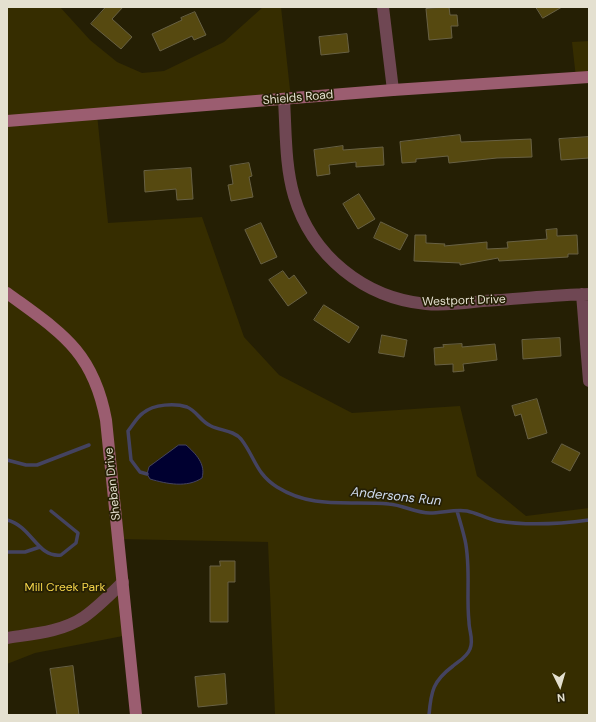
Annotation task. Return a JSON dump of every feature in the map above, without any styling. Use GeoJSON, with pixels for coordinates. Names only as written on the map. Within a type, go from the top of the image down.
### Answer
{"type":"FeatureCollection","features":[{"type":"Feature","properties":{"kind":"main road","name":"Shields Road"},"geometry":{"type":"LineString","coordinates":[[7,122],[393,90],[589,77]]}},
{"type":"Feature","properties":{"kind":"main road","name":"Sheban Drive"},"geometry":{"type":"LineString","coordinates":[[7,293],[53,327],[71,344],[93,374],[100,390],[106,420],[136,715]]}},
{"type":"Feature","properties":{"kind":"street"},"geometry":{"type":"LineString","coordinates":[[383,7],[393,90]]}},
{"type":"Feature","properties":{"kind":"street","name":"Westport Drive"},"geometry":{"type":"LineString","coordinates":[[284,100],[290,176],[299,210],[310,233],[323,250],[339,267],[355,280],[371,289],[392,297],[428,304],[586,294]]}},
{"type":"Feature","properties":{"kind":"street"},"geometry":{"type":"LineString","coordinates":[[586,294],[589,381]]}},
{"type":"Feature","properties":{"kind":"street"},"geometry":{"type":"LineString","coordinates":[[7,638],[37,633],[71,624],[84,618],[123,582]]}},
{"type":"Feature","properties":{"kind":"green space","name":"Mill Creek Park"},"geometry":{"type":"Polygon","coordinates":[[[7,7],[60,7],[90,40],[117,62],[142,73],[164,71],[224,42],[263,7],[281,7],[291,99],[97,114],[108,223],[202,217],[244,337],[279,375],[352,413],[460,406],[477,476],[526,516],[589,508],[589,715],[275,715],[268,542],[119,539],[128,635],[35,653],[7,664],[7,7]],[[179,445],[153,463],[155,481],[184,484],[186,445],[179,445]]]}},
{"type":"Feature","properties":{"kind":"green space"},"geometry":{"type":"Polygon","coordinates":[[[589,41],[589,77],[576,78],[572,42],[589,41]]]}},
{"type":"Feature","properties":{"kind":"shaded area"},"geometry":{"type":"Polygon","coordinates":[[[179,445],[186,445],[199,460],[203,468],[202,478],[183,484],[170,484],[150,479],[147,474],[149,467],[179,445]]]}},
{"type":"Feature","properties":{"kind":"building"},"geometry":{"type":"Polygon","coordinates":[[[106,7],[123,7],[112,19],[132,37],[121,49],[91,24],[106,7]]]}},
{"type":"Feature","properties":{"kind":"building"},"geometry":{"type":"Polygon","coordinates":[[[449,7],[450,15],[457,15],[458,26],[451,26],[452,38],[429,40],[426,9],[449,7]]]}},
{"type":"Feature","properties":{"kind":"building"},"geometry":{"type":"Polygon","coordinates":[[[536,7],[562,7],[543,18],[536,7]]]}},
{"type":"Feature","properties":{"kind":"building"},"geometry":{"type":"Polygon","coordinates":[[[195,12],[206,35],[194,40],[192,36],[160,51],[152,34],[182,20],[181,18],[195,12]]]}},
{"type":"Feature","properties":{"kind":"building"},"geometry":{"type":"Polygon","coordinates":[[[347,34],[349,52],[321,55],[319,37],[347,34]]]}},
{"type":"Feature","properties":{"kind":"building"},"geometry":{"type":"Polygon","coordinates":[[[460,135],[461,142],[531,139],[532,157],[497,158],[449,163],[448,156],[416,159],[416,162],[402,163],[400,142],[460,135]]]}},
{"type":"Feature","properties":{"kind":"building"},"geometry":{"type":"Polygon","coordinates":[[[589,137],[589,158],[561,160],[559,139],[589,137]]]}},
{"type":"Feature","properties":{"kind":"building"},"geometry":{"type":"Polygon","coordinates":[[[343,146],[343,150],[383,147],[384,165],[356,167],[356,162],[329,165],[330,174],[317,176],[314,150],[343,146]]]}},
{"type":"Feature","properties":{"kind":"building"},"geometry":{"type":"Polygon","coordinates":[[[249,163],[252,176],[249,177],[253,197],[231,201],[228,185],[233,184],[230,166],[249,163]]]}},
{"type":"Feature","properties":{"kind":"building"},"geometry":{"type":"Polygon","coordinates":[[[191,168],[193,199],[177,200],[176,189],[145,192],[144,171],[191,168]]]}},
{"type":"Feature","properties":{"kind":"building"},"geometry":{"type":"Polygon","coordinates":[[[359,194],[375,219],[358,229],[343,204],[359,194]]]}},
{"type":"Feature","properties":{"kind":"building"},"geometry":{"type":"Polygon","coordinates":[[[381,222],[408,235],[400,250],[374,238],[381,222]]]}},
{"type":"Feature","properties":{"kind":"building"},"geometry":{"type":"Polygon","coordinates":[[[261,223],[277,257],[261,264],[245,230],[261,223]]]}},
{"type":"Feature","properties":{"kind":"building"},"geometry":{"type":"Polygon","coordinates":[[[557,229],[557,236],[577,235],[578,254],[568,254],[568,257],[499,261],[498,258],[460,265],[460,263],[414,261],[415,235],[426,235],[426,243],[445,244],[444,246],[487,242],[487,249],[508,248],[507,242],[547,239],[546,230],[557,229]]]}},
{"type":"Feature","properties":{"kind":"building"},"geometry":{"type":"Polygon","coordinates":[[[283,271],[289,279],[294,275],[307,293],[288,306],[269,280],[283,271]]]}},
{"type":"Feature","properties":{"kind":"building"},"geometry":{"type":"Polygon","coordinates":[[[324,305],[359,327],[349,343],[314,320],[324,305]]]}},
{"type":"Feature","properties":{"kind":"building"},"geometry":{"type":"Polygon","coordinates":[[[382,335],[407,340],[404,357],[379,353],[382,335]]]}},
{"type":"Feature","properties":{"kind":"building"},"geometry":{"type":"Polygon","coordinates":[[[560,338],[561,356],[523,359],[522,340],[560,338]]]}},
{"type":"Feature","properties":{"kind":"building"},"geometry":{"type":"Polygon","coordinates":[[[462,344],[462,347],[495,344],[497,360],[463,364],[464,371],[453,372],[453,364],[435,365],[434,348],[444,347],[443,345],[462,344]]]}},
{"type":"Feature","properties":{"kind":"building"},"geometry":{"type":"Polygon","coordinates":[[[537,399],[547,433],[528,439],[521,414],[515,416],[512,406],[537,399]]]}},
{"type":"Feature","properties":{"kind":"building"},"geometry":{"type":"Polygon","coordinates":[[[562,444],[580,453],[570,471],[552,462],[562,444]]]}},
{"type":"Feature","properties":{"kind":"building"},"geometry":{"type":"Polygon","coordinates":[[[220,561],[235,561],[235,582],[228,582],[228,622],[210,622],[210,566],[220,566],[220,561]]]}},
{"type":"Feature","properties":{"kind":"building"},"geometry":{"type":"Polygon","coordinates":[[[73,666],[79,715],[57,715],[50,669],[73,666]]]}},
{"type":"Feature","properties":{"kind":"building"},"geometry":{"type":"Polygon","coordinates":[[[225,674],[227,704],[198,707],[195,677],[225,674]]]}},
{"type":"Feature","properties":{"kind":"waterway","name":"Andersons Run"},"geometry":{"type":"LineString","coordinates":[[147,474],[140,472],[131,460],[128,431],[139,417],[148,410],[159,406],[177,405],[187,407],[194,411],[204,422],[211,426],[231,432],[238,436],[246,446],[264,477],[277,487],[304,499],[332,503],[389,504],[425,513],[458,510],[467,511],[494,520],[521,524],[589,520]]}},
{"type":"Feature","properties":{"kind":"waterway","name":"Andersons Run"},"geometry":{"type":"LineString","coordinates":[[7,460],[26,465],[37,465],[89,445]]}},
{"type":"Feature","properties":{"kind":"waterway"},"geometry":{"type":"LineString","coordinates":[[7,520],[16,523],[23,528],[46,552],[53,555],[61,555],[76,543],[78,533],[51,511]]}},
{"type":"Feature","properties":{"kind":"waterway"},"geometry":{"type":"LineString","coordinates":[[429,715],[432,693],[437,682],[446,671],[465,657],[471,646],[468,612],[467,550],[457,511]]}},
{"type":"Feature","properties":{"kind":"waterway"},"geometry":{"type":"LineString","coordinates":[[7,552],[25,552],[40,547]]}}]}
